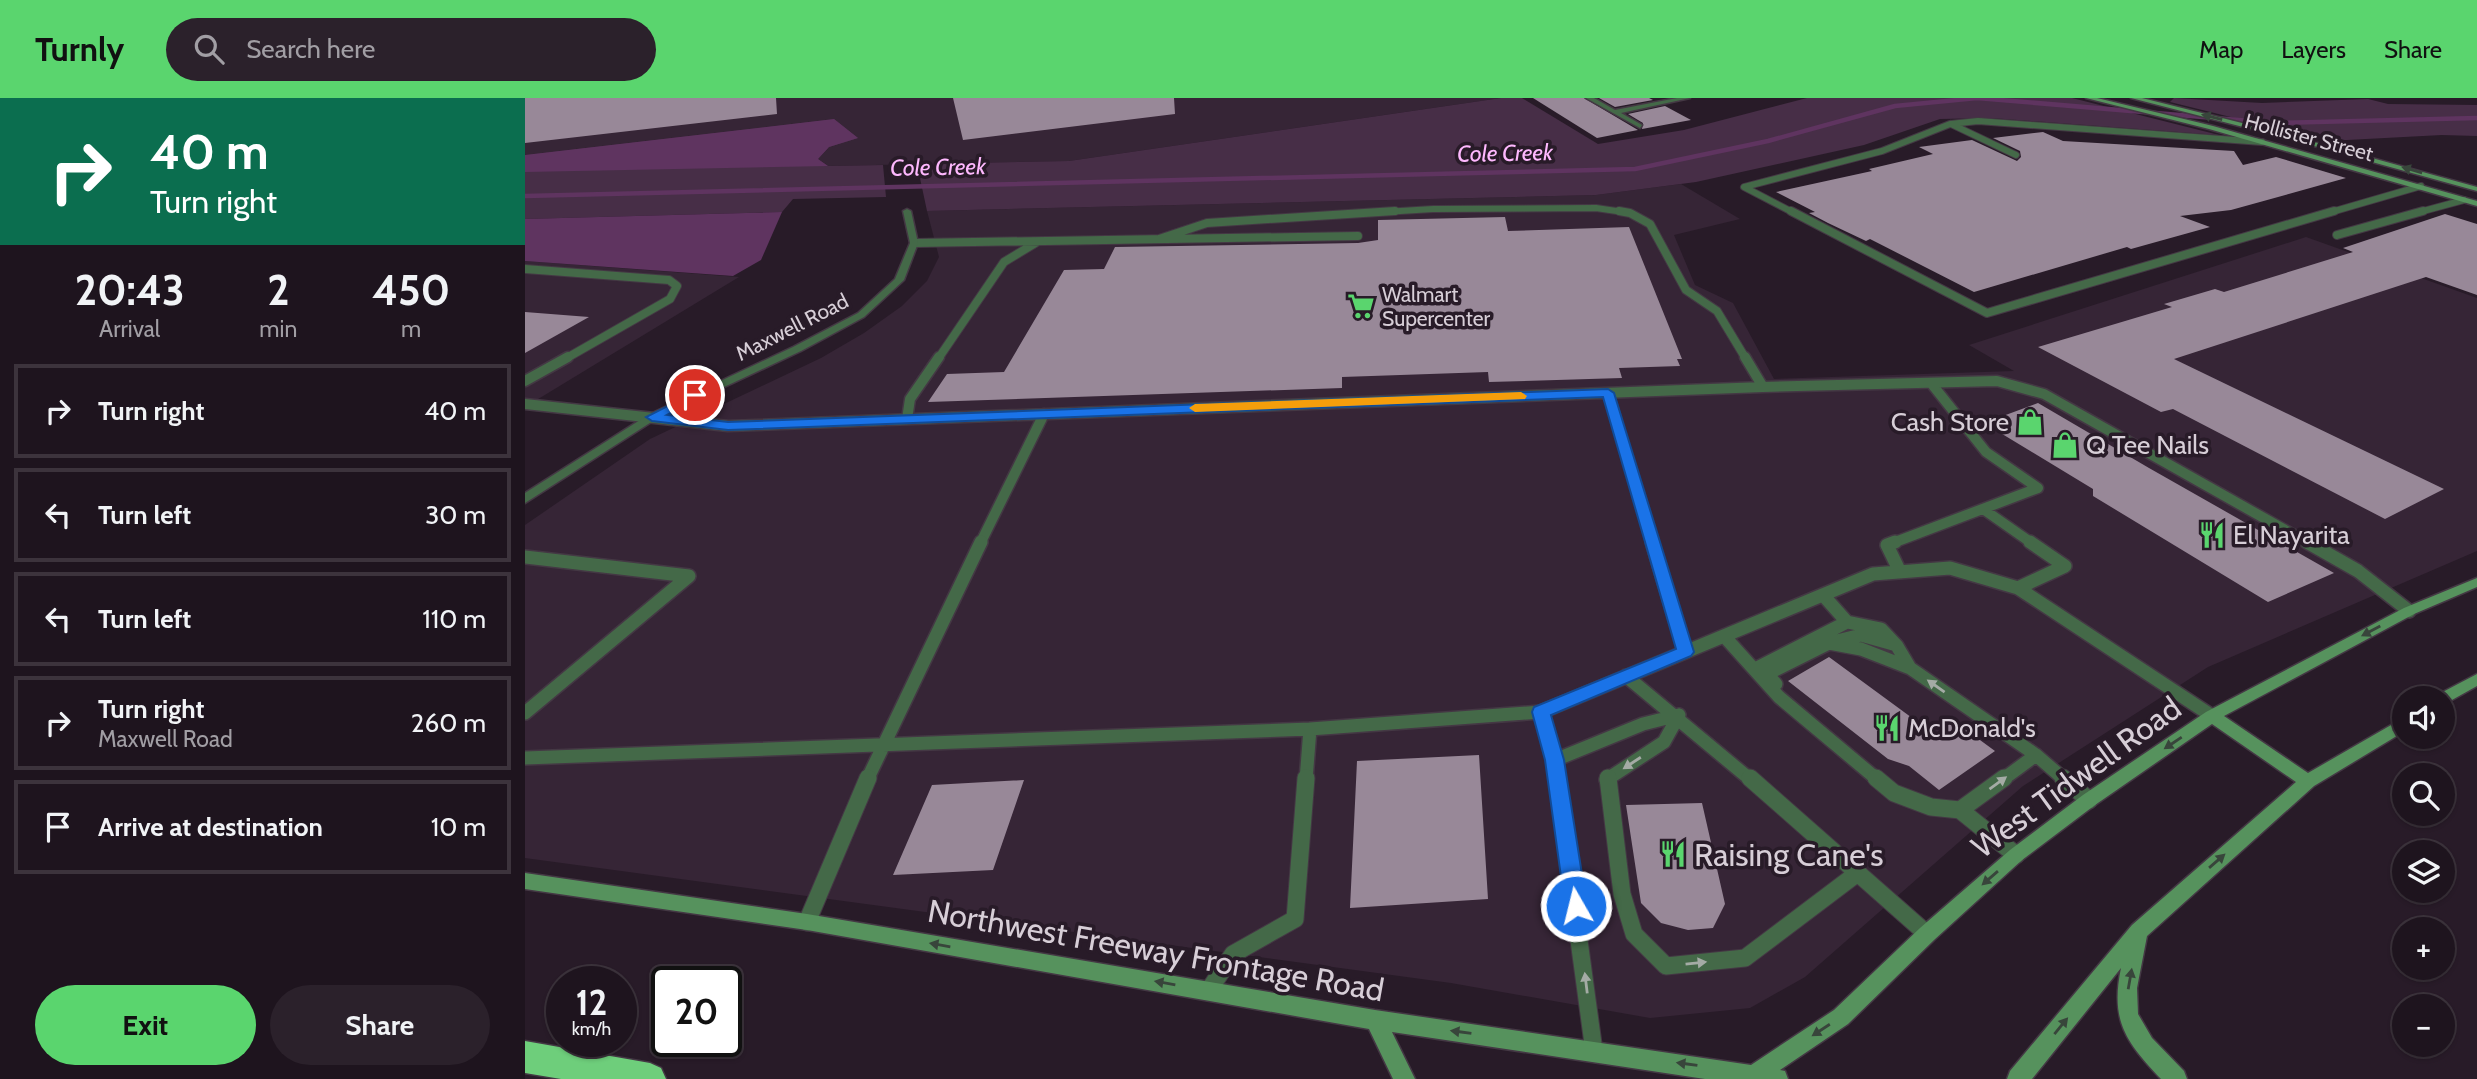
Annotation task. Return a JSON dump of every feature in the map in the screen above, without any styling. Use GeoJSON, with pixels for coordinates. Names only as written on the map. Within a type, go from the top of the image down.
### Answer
{"type":"FeatureCollection","features":[{"type":"Feature","properties":{"kind":"highway"},"geometry":{"type":"LineString","coordinates":[[525,1057],[650,1079]]}},
{"type":"Feature","properties":{"kind":"main road","name":"Hollister Street"},"geometry":{"type":"LineString","coordinates":[[2089,98],[2211,127],[2477,204]]}},
{"type":"Feature","properties":{"kind":"main road","name":"Hollister Street"},"geometry":{"type":"LineString","coordinates":[[2134,98],[2276,132],[2477,189]]}},
{"type":"Feature","properties":{"kind":"main road"},"geometry":{"type":"LineString","coordinates":[[2337,162],[2361,156]]}},
{"type":"Feature","properties":{"kind":"main road","name":"West Tidwell Road"},"geometry":{"type":"LineString","coordinates":[[1752,1077],[1841,1017],[1927,934],[2016,855],[2089,800],[2212,716],[2409,611],[2477,582]]}},
{"type":"Feature","properties":{"kind":"main road"},"geometry":{"type":"LineString","coordinates":[[2455,692],[2477,679]]}},
{"type":"Feature","properties":{"kind":"main road"},"geometry":{"type":"LineString","coordinates":[[2212,716],[2308,781]]}},
{"type":"Feature","properties":{"kind":"main road"},"geometry":{"type":"LineString","coordinates":[[2018,1079],[2139,931],[2308,781],[2392,731]]}},
{"type":"Feature","properties":{"kind":"main road","name":"Northwest Freeway Frontage Road"},"geometry":{"type":"LineString","coordinates":[[525,881],[807,922],[1375,1020],[1777,1079]]}},
{"type":"Feature","properties":{"kind":"main road"},"geometry":{"type":"LineString","coordinates":[[2139,931],[2126,1004],[2137,1032],[2154,1057],[2176,1079]]}},
{"type":"Feature","properties":{"kind":"main road"},"geometry":{"type":"LineString","coordinates":[[1375,1020],[1404,1079]]}},
{"type":"Feature","properties":{"kind":"street"},"geometry":{"type":"LineString","coordinates":[[1588,98],[1640,126]]}},
{"type":"Feature","properties":{"kind":"street"},"geometry":{"type":"LineString","coordinates":[[1613,112],[1687,98]]}},
{"type":"Feature","properties":{"kind":"street"},"geometry":{"type":"LineString","coordinates":[[907,211],[913,243]]}},
{"type":"Feature","properties":{"kind":"street","name":"Maxwell Road"},"geometry":{"type":"LineString","coordinates":[[525,499],[652,417],[797,349],[861,315],[898,280],[913,243]]}},
{"type":"Feature","properties":{"kind":"lane"},"geometry":{"type":"LineString","coordinates":[[2262,142],[1978,121],[1950,124],[1882,150],[1745,187],[1987,313],[2421,186]]}},
{"type":"Feature","properties":{"kind":"lane"},"geometry":{"type":"LineString","coordinates":[[1950,124],[2015,155]]}},
{"type":"Feature","properties":{"kind":"lane"},"geometry":{"type":"LineString","coordinates":[[2337,235],[2464,200]]}},
{"type":"Feature","properties":{"kind":"lane"},"geometry":{"type":"LineString","coordinates":[[1159,240],[1207,223],[1433,209],[1596,208],[1630,213],[1650,224],[1686,290],[1717,311],[1763,387]]}},
{"type":"Feature","properties":{"kind":"lane"},"geometry":{"type":"LineString","coordinates":[[913,243],[1358,236]]}},
{"type":"Feature","properties":{"kind":"lane"},"geometry":{"type":"LineString","coordinates":[[907,419],[910,400],[1004,262],[1037,242]]}},
{"type":"Feature","properties":{"kind":"lane"},"geometry":{"type":"LineString","coordinates":[[525,269],[669,280],[677,286],[670,299],[525,382]]}},
{"type":"Feature","properties":{"kind":"lane"},"geometry":{"type":"LineString","coordinates":[[525,404],[728,426],[1763,387],[1997,381],[2044,394],[2358,571],[2409,611]]}},
{"type":"Feature","properties":{"kind":"lane"},"geometry":{"type":"LineString","coordinates":[[1900,572],[1887,545],[2038,488],[1986,452],[1931,383]]}},
{"type":"Feature","properties":{"kind":"lane"},"geometry":{"type":"LineString","coordinates":[[1608,393],[1685,652]]}},
{"type":"Feature","properties":{"kind":"lane"},"geometry":{"type":"LineString","coordinates":[[807,922],[882,745],[1044,414]]}},
{"type":"Feature","properties":{"kind":"lane"},"geometry":{"type":"LineString","coordinates":[[1983,509],[2065,566],[2018,588]]}},
{"type":"Feature","properties":{"kind":"lane"},"geometry":{"type":"LineString","coordinates":[[525,557],[689,576],[525,713]]}},
{"type":"Feature","properties":{"kind":"lane"},"geometry":{"type":"LineString","coordinates":[[525,758],[1310,729],[1541,712],[1873,574],[1950,568],[2018,588],[2212,716]]}},
{"type":"Feature","properties":{"kind":"lane"},"geometry":{"type":"LineString","coordinates":[[1823,595],[1847,622],[1881,629],[1910,668]]}},
{"type":"Feature","properties":{"kind":"lane"},"geometry":{"type":"LineString","coordinates":[[1755,669],[1847,622]]}},
{"type":"Feature","properties":{"kind":"lane"},"geometry":{"type":"LineString","coordinates":[[1896,646],[1871,635],[1849,634],[1767,674],[1901,789],[1931,807]]}},
{"type":"Feature","properties":{"kind":"lane"},"geometry":{"type":"LineString","coordinates":[[1724,636],[1779,698],[1894,793],[1931,807],[1960,810],[2016,855]]}},
{"type":"Feature","properties":{"kind":"lane"},"geometry":{"type":"LineString","coordinates":[[1829,643],[1861,649],[1910,668],[2036,755],[2089,800]]}},
{"type":"Feature","properties":{"kind":"lane"},"geometry":{"type":"LineString","coordinates":[[1626,676],[1679,715],[1855,875],[1927,934]]}},
{"type":"Feature","properties":{"kind":"lane"},"geometry":{"type":"LineString","coordinates":[[1541,712],[1555,760],[1594,1051]]}},
{"type":"Feature","properties":{"kind":"lane"},"geometry":{"type":"LineString","coordinates":[[1555,760],[1643,723],[1679,715]]}},
{"type":"Feature","properties":{"kind":"lane"},"geometry":{"type":"LineString","coordinates":[[1679,715],[1664,742],[1606,779],[1622,894],[1631,924],[1635,934],[1666,967],[1745,958],[1855,875]]}},
{"type":"Feature","properties":{"kind":"lane"},"geometry":{"type":"LineString","coordinates":[[1209,990],[1233,954],[1295,919],[1310,729]]}},
{"type":"Feature","properties":{"kind":"lane"},"geometry":{"type":"LineString","coordinates":[[1960,810],[2036,755]]}},
{"type":"Feature","properties":{"kind":"shaded area"},"geometry":{"type":"Polygon","coordinates":[[[525,98],[1501,98],[1069,161],[828,166],[818,159],[829,147],[834,119],[525,155],[525,98]]]}},
{"type":"Feature","properties":{"kind":"shaded area"},"geometry":{"type":"Polygon","coordinates":[[[1501,98],[1522,98],[1598,144],[1684,130],[1807,98],[2072,98],[2219,135],[1991,118],[1940,119],[1864,145],[1696,182],[1596,195],[927,211],[917,164],[1069,161],[1501,98]]]}},
{"type":"Feature","properties":{"kind":"shaded area"},"geometry":{"type":"Polygon","coordinates":[[[2174,98],[2262,103],[2368,99],[2388,104],[2477,105],[2477,136],[2442,135],[2328,141],[2170,102],[2174,98]]]}},
{"type":"Feature","properties":{"kind":"shaded area"},"geometry":{"type":"Polygon","coordinates":[[[834,119],[858,138],[829,147],[818,159],[828,166],[883,165],[886,197],[793,199],[782,212],[525,219],[525,155],[834,119]]]}},
{"type":"Feature","properties":{"kind":"shaded area"},"geometry":{"type":"Polygon","coordinates":[[[834,119],[858,138],[829,147],[818,159],[828,166],[525,172],[525,155],[834,119]]]}},
{"type":"Feature","properties":{"kind":"shaded area"},"geometry":{"type":"Polygon","coordinates":[[[1681,184],[1740,219],[1674,235],[1695,285],[1733,303],[1774,379],[2014,371],[1969,345],[2306,237],[2477,298],[2477,551],[2208,667],[2023,786],[1805,977],[1750,1008],[1650,1018],[1451,983],[525,858],[525,525],[650,439],[821,358],[864,333],[902,306],[927,281],[939,257],[927,211],[1596,195],[1681,184]]]}},
{"type":"Feature","properties":{"kind":"shaded area"},"geometry":{"type":"Polygon","coordinates":[[[782,212],[761,260],[733,276],[525,261],[525,219],[782,212]]]}},
{"type":"Feature","properties":{"kind":"shaded area"},"geometry":{"type":"Polygon","coordinates":[[[525,261],[739,277],[525,407],[525,261]]]}},
{"type":"Feature","properties":{"kind":"building"},"geometry":{"type":"Polygon","coordinates":[[[525,98],[776,98],[777,114],[525,143],[525,98]]]}},
{"type":"Feature","properties":{"kind":"building"},"geometry":{"type":"Polygon","coordinates":[[[953,98],[1174,98],[1175,114],[963,140],[953,98]]]}},
{"type":"Feature","properties":{"kind":"building"},"geometry":{"type":"Polygon","coordinates":[[[1533,98],[1584,98],[1638,130],[1597,138],[1533,98]]]}},
{"type":"Feature","properties":{"kind":"building"},"geometry":{"type":"Polygon","coordinates":[[[1599,98],[1649,98],[1653,100],[1615,107],[1599,98]]]}},
{"type":"Feature","properties":{"kind":"building"},"geometry":{"type":"Polygon","coordinates":[[[1665,106],[1691,120],[1642,129],[1643,123],[1628,114],[1665,106]]]}},
{"type":"Feature","properties":{"kind":"building"},"geometry":{"type":"Polygon","coordinates":[[[2043,132],[2063,141],[2234,151],[2243,165],[2276,157],[2346,178],[2231,210],[2180,216],[2210,227],[2131,249],[2127,247],[1974,292],[1870,239],[1866,241],[1828,223],[1809,213],[1815,212],[1776,192],[1872,171],[1869,169],[1933,154],[1919,147],[1972,140],[2017,161],[2021,157],[2020,151],[1993,138],[2043,132]]]}},
{"type":"Feature","properties":{"kind":"building"},"geometry":{"type":"Polygon","coordinates":[[[2445,214],[2477,224],[2477,295],[2426,277],[2174,359],[2444,489],[2385,519],[2173,409],[2161,412],[2038,347],[2172,307],[2164,304],[2215,289],[2224,292],[2353,252],[2343,248],[2445,214]]]}},
{"type":"Feature","properties":{"kind":"building","name":"Walmart Supercenter"},"geometry":{"type":"Polygon","coordinates":[[[1505,217],[1508,231],[1629,227],[1682,359],[1677,359],[1680,366],[1619,368],[1622,378],[1489,382],[1488,372],[1342,377],[1342,388],[928,402],[947,374],[1004,372],[1064,270],[1104,269],[1115,247],[1358,243],[1378,240],[1378,220],[1505,217]]]}},
{"type":"Feature","properties":{"kind":"building"},"geometry":{"type":"Polygon","coordinates":[[[525,312],[589,317],[525,353],[525,312]]]}},
{"type":"Feature","properties":{"kind":"building","name":"El Nayarita"},"geometry":{"type":"Polygon","coordinates":[[[2038,403],[2334,573],[2268,602],[2093,496],[2093,489],[1984,423],[2038,403]]]}},
{"type":"Feature","properties":{"kind":"building","name":"McDonald's"},"geometry":{"type":"Polygon","coordinates":[[[1829,657],[1934,734],[1954,721],[1995,751],[1939,790],[1909,766],[1888,759],[1788,681],[1829,657]]]}},
{"type":"Feature","properties":{"kind":"building"},"geometry":{"type":"Polygon","coordinates":[[[1479,755],[1488,899],[1350,908],[1357,761],[1479,755]]]}},
{"type":"Feature","properties":{"kind":"building"},"geometry":{"type":"Polygon","coordinates":[[[1024,780],[993,870],[893,875],[932,785],[1024,780]]]}},
{"type":"Feature","properties":{"kind":"building","name":"Raising Cane's"},"geometry":{"type":"Polygon","coordinates":[[[1702,803],[1725,904],[1713,928],[1688,930],[1661,923],[1641,903],[1626,805],[1702,803]]]}},
{"type":"Feature","properties":{"kind":"waterway","name":"Cole Creek"},"geometry":{"type":"LineString","coordinates":[[525,196],[1635,169],[1768,141],[1895,106],[1977,98],[2274,123],[2477,118]]}},
{"type":"Feature","properties":{"kind":"slow traffic"},"geometry":{"type":"LineString","coordinates":[[1195,408],[1521,396]]}},
{"type":"Feature","properties":{"kind":"place","name":"Walmart Supercenter"},"geometry":{"type":"Point","coordinates":[1361,306]}},
{"type":"Feature","properties":{"kind":"place","name":"Cash Store"},"geometry":{"type":"Point","coordinates":[2030,422]}},
{"type":"Feature","properties":{"kind":"place","name":"Q Tee Nails"},"geometry":{"type":"Point","coordinates":[2065,445]}},
{"type":"Feature","properties":{"kind":"place","name":"El Nayarita"},"geometry":{"type":"Point","coordinates":[2212,535]}},
{"type":"Feature","properties":{"kind":"place","name":"McDonald's"},"geometry":{"type":"Point","coordinates":[1887,728]}},
{"type":"Feature","properties":{"kind":"place","name":"Raising Cane's"},"geometry":{"type":"Point","coordinates":[1673,854]}},
{"type":"Feature","properties":{"kind":"route"},"geometry":{"type":"LineString","coordinates":[[695,395],[652,417],[728,426],[1608,393],[1685,652],[1541,712],[1555,760],[1576,906]]}}]}
